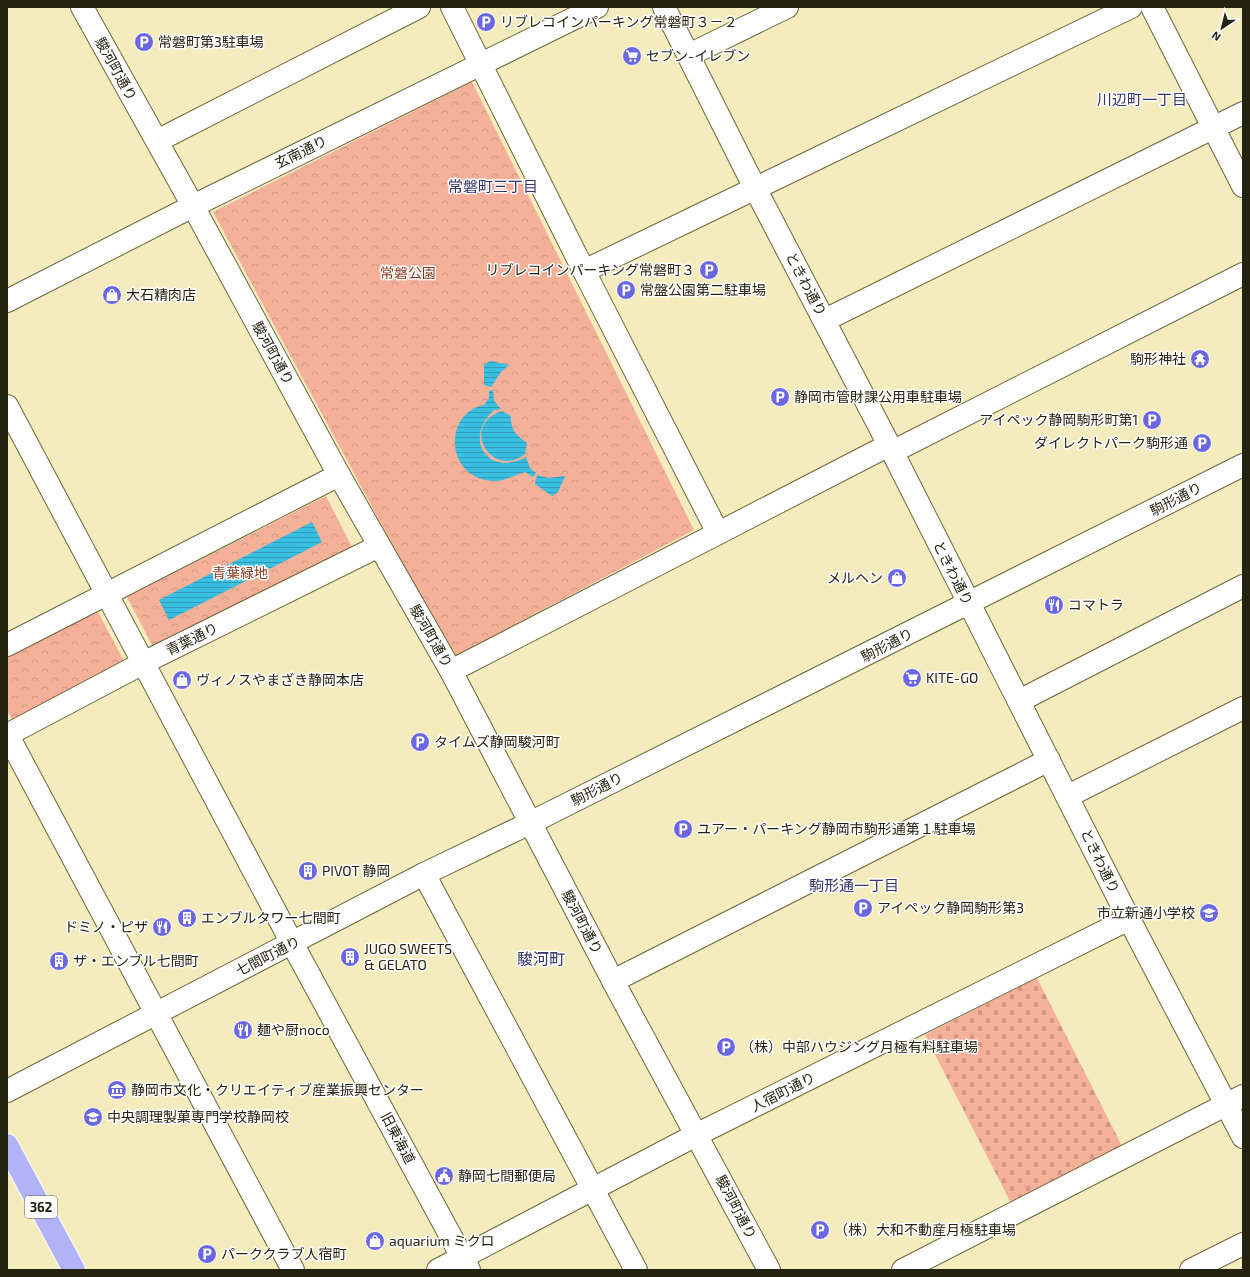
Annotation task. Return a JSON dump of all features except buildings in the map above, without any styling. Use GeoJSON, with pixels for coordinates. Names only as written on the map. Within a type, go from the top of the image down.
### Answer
{"type":"FeatureCollection","features":[{"type":"Feature","properties":{"kind":"highway","name":"362"},"geometry":{"type":"LineString","coordinates":[[7,1145],[74,1270]]}},
{"type":"Feature","properties":{"kind":"street","name":"駿河町通り"},"geometry":{"type":"LineString","coordinates":[[82,7],[193,206],[339,475],[451,671],[613,981],[769,1270]]}},
{"type":"Feature","properties":{"kind":"street"},"geometry":{"type":"LineString","coordinates":[[156,141],[419,7]]}},
{"type":"Feature","properties":{"kind":"street"},"geometry":{"type":"LineString","coordinates":[[452,7],[584,271],[718,533]]}},
{"type":"Feature","properties":{"kind":"street","name":"玄南通り"},"geometry":{"type":"LineString","coordinates":[[7,301],[193,206],[597,7]]}},
{"type":"Feature","properties":{"kind":"street","name":"ときわ通り"},"geometry":{"type":"LineString","coordinates":[[664,7],[756,190],[891,448],[968,604],[1068,796],[1129,918],[1235,1100],[1243,1137]]}},
{"type":"Feature","properties":{"kind":"street"},"geometry":{"type":"LineString","coordinates":[[689,55],[787,7]]}},
{"type":"Feature","properties":{"kind":"street"},"geometry":{"type":"LineString","coordinates":[[584,271],[756,190],[1131,7]]}},
{"type":"Feature","properties":{"kind":"street"},"geometry":{"type":"LineString","coordinates":[[1152,7],[1243,186]]}},
{"type":"Feature","properties":{"kind":"street"},"geometry":{"type":"LineString","coordinates":[[825,320],[1243,113]]}},
{"type":"Feature","properties":{"kind":"street"},"geometry":{"type":"LineString","coordinates":[[451,671],[718,533],[1243,274]]}},
{"type":"Feature","properties":{"kind":"street","name":"旧東海道"},"geometry":{"type":"LineString","coordinates":[[7,406],[145,662],[292,943],[466,1264]]}},
{"type":"Feature","properties":{"kind":"street","name":"駒形通り"},"geometry":{"type":"LineString","coordinates":[[530,823],[1243,465]]}},
{"type":"Feature","properties":{"kind":"street"},"geometry":{"type":"LineString","coordinates":[[7,646],[107,593],[339,475]]}},
{"type":"Feature","properties":{"kind":"street","name":"青葉通り"},"geometry":{"type":"LineString","coordinates":[[7,735],[145,662],[379,546]]}},
{"type":"Feature","properties":{"kind":"street"},"geometry":{"type":"LineString","coordinates":[[1019,701],[1243,586]]}},
{"type":"Feature","properties":{"kind":"street"},"geometry":{"type":"LineString","coordinates":[[1068,796],[1243,708]]}},
{"type":"Feature","properties":{"kind":"street"},"geometry":{"type":"LineString","coordinates":[[7,735],[157,1013],[293,1270]]}},
{"type":"Feature","properties":{"kind":"street"},"geometry":{"type":"LineString","coordinates":[[613,981],[1049,760]]}},
{"type":"Feature","properties":{"kind":"street","name":"七間町通り"},"geometry":{"type":"LineString","coordinates":[[7,1091],[424,874],[530,823]]}},
{"type":"Feature","properties":{"kind":"street"},"geometry":{"type":"LineString","coordinates":[[424,874],[636,1270]]}},
{"type":"Feature","properties":{"kind":"street","name":"人宿町通り"},"geometry":{"type":"LineString","coordinates":[[438,1270],[466,1264],[592,1189],[696,1135],[1129,918]]}},
{"type":"Feature","properties":{"kind":"street"},"geometry":{"type":"LineString","coordinates":[[903,1270],[1235,1100]]}},
{"type":"Feature","properties":{"kind":"street"},"geometry":{"type":"LineString","coordinates":[[1191,1270],[1243,1244]]}},
{"type":"Feature","properties":{"kind":"green space","name":"常磐公園"},"geometry":{"type":"Polygon","coordinates":[[[472,82],[694,530],[453,657],[213,212],[472,82]]]}},
{"type":"Feature","properties":{"kind":"green space","name":"青葉緑地"},"geometry":{"type":"Polygon","coordinates":[[[326,496],[353,549],[154,649],[127,597],[326,496]]]}},
{"type":"Feature","properties":{"kind":"green space"},"geometry":{"type":"Polygon","coordinates":[[[97,610],[124,661],[12,720],[7,710],[7,657],[97,610]]]}},
{"type":"Feature","properties":{"kind":"green space"},"geometry":{"type":"Polygon","coordinates":[[[1037,978],[1123,1148],[1012,1205],[925,1035],[1037,978]]]}},
{"type":"Feature","properties":{"kind":"water"},"geometry":{"type":"Polygon","coordinates":[[[491,361],[509,365],[501,372],[491,387],[484,385],[484,364],[491,361]]]}},
{"type":"Feature","properties":{"kind":"water"},"geometry":{"type":"Polygon","coordinates":[[[493,390],[494,401],[501,409],[494,410],[485,421],[480,433],[480,443],[484,452],[491,459],[501,462],[513,462],[526,457],[530,468],[536,473],[533,477],[525,472],[496,481],[476,477],[465,469],[458,458],[455,445],[456,432],[461,420],[471,410],[484,405],[489,398],[489,391],[493,390]]]}},
{"type":"Feature","properties":{"kind":"water"},"geometry":{"type":"Polygon","coordinates":[[[502,411],[511,416],[513,429],[520,438],[527,443],[525,454],[513,460],[502,460],[492,456],[485,448],[482,438],[483,428],[489,418],[502,411]]]}},
{"type":"Feature","properties":{"kind":"water"},"geometry":{"type":"Polygon","coordinates":[[[537,475],[549,478],[565,476],[558,492],[552,496],[535,484],[537,475]]]}},
{"type":"Feature","properties":{"kind":"water"},"geometry":{"type":"Polygon","coordinates":[[[312,522],[322,542],[169,620],[159,600],[312,522]]]}},
{"type":"Feature","properties":{"kind":"place","name":"リブレコインパーキング常磐町３－２"},"geometry":{"type":"Point","coordinates":[486,22]}},
{"type":"Feature","properties":{"kind":"place","name":"常磐町第3駐車場"},"geometry":{"type":"Point","coordinates":[144,42]}},
{"type":"Feature","properties":{"kind":"place","name":"セブン-イレブン"},"geometry":{"type":"Point","coordinates":[632,56]}},
{"type":"Feature","properties":{"kind":"place","name":"リブレコインパーキング常磐町３"},"geometry":{"type":"Point","coordinates":[709,270]}},
{"type":"Feature","properties":{"kind":"place","name":"常盤公園第二駐車場"},"geometry":{"type":"Point","coordinates":[626,290]}},
{"type":"Feature","properties":{"kind":"place","name":"大石精肉店"},"geometry":{"type":"Point","coordinates":[112,295]}},
{"type":"Feature","properties":{"kind":"place","name":"駒形神社"},"geometry":{"type":"Point","coordinates":[1200,359]}},
{"type":"Feature","properties":{"kind":"place","name":"静岡市管財課公用車駐車場"},"geometry":{"type":"Point","coordinates":[780,397]}},
{"type":"Feature","properties":{"kind":"place","name":"アイペック静岡駒形町第1"},"geometry":{"type":"Point","coordinates":[1152,420]}},
{"type":"Feature","properties":{"kind":"place","name":"ダイレクトパーク駒形通"},"geometry":{"type":"Point","coordinates":[1202,443]}},
{"type":"Feature","properties":{"kind":"place","name":"メルヘン"},"geometry":{"type":"Point","coordinates":[897,578]}},
{"type":"Feature","properties":{"kind":"place","name":"コマトラ"},"geometry":{"type":"Point","coordinates":[1054,605]}},
{"type":"Feature","properties":{"kind":"place","name":"KITE-GO"},"geometry":{"type":"Point","coordinates":[912,678]}},
{"type":"Feature","properties":{"kind":"place","name":"ヴィノスやまざき静岡本店"},"geometry":{"type":"Point","coordinates":[182,680]}},
{"type":"Feature","properties":{"kind":"place","name":"タイムズ静岡駿河町"},"geometry":{"type":"Point","coordinates":[420,742]}},
{"type":"Feature","properties":{"kind":"place","name":"ユアー・パーキング静岡市駒形通第１駐車場"},"geometry":{"type":"Point","coordinates":[683,829]}},
{"type":"Feature","properties":{"kind":"place","name":"PIVOT 静岡"},"geometry":{"type":"Point","coordinates":[308,871]}},
{"type":"Feature","properties":{"kind":"place","name":"アイペック静岡駒形第3"},"geometry":{"type":"Point","coordinates":[863,908]}},
{"type":"Feature","properties":{"kind":"place","name":"市立新通小学校"},"geometry":{"type":"Point","coordinates":[1209,913]}},
{"type":"Feature","properties":{"kind":"place","name":"エンブルタワー七間町"},"geometry":{"type":"Point","coordinates":[187,918]}},
{"type":"Feature","properties":{"kind":"place","name":"ドミノ・ピザ"},"geometry":{"type":"Point","coordinates":[162,927]}},
{"type":"Feature","properties":{"kind":"place","name":"JUGO SWEETS & GELATO"},"geometry":{"type":"Point","coordinates":[350,957]}},
{"type":"Feature","properties":{"kind":"place","name":"ザ・エンブル七間町"},"geometry":{"type":"Point","coordinates":[59,961]}},
{"type":"Feature","properties":{"kind":"place","name":"麺や厨noco"},"geometry":{"type":"Point","coordinates":[243,1030]}},
{"type":"Feature","properties":{"kind":"place","name":"（株）中部ハウジング月極有料駐車場"},"geometry":{"type":"Point","coordinates":[726,1047]}},
{"type":"Feature","properties":{"kind":"place","name":"静岡市文化・クリエイティブ産業振興センター"},"geometry":{"type":"Point","coordinates":[117,1090]}},
{"type":"Feature","properties":{"kind":"place","name":"中央調理製菓専門学校静岡校"},"geometry":{"type":"Point","coordinates":[93,1117]}},
{"type":"Feature","properties":{"kind":"place","name":"静岡七間郵便局"},"geometry":{"type":"Point","coordinates":[444,1176]}},
{"type":"Feature","properties":{"kind":"place","name":"（株）大和不動産月極駐車場"},"geometry":{"type":"Point","coordinates":[820,1230]}},
{"type":"Feature","properties":{"kind":"place","name":"aquarium ミクロ"},"geometry":{"type":"Point","coordinates":[375,1241]}},
{"type":"Feature","properties":{"kind":"place","name":"パーククラブ人宿町"},"geometry":{"type":"Point","coordinates":[207,1254]}},
{"type":"Feature","properties":{"kind":"district","name":"川辺町一丁目"},"geometry":{"type":"Point","coordinates":[1142,100]}},
{"type":"Feature","properties":{"kind":"district","name":"常磐町三丁目"},"geometry":{"type":"Point","coordinates":[493,187]}},
{"type":"Feature","properties":{"kind":"district","name":"駒形通一丁目"},"geometry":{"type":"Point","coordinates":[854,886]}},
{"type":"Feature","properties":{"kind":"district","name":"駿河町"},"geometry":{"type":"Point","coordinates":[541,959]}}]}
